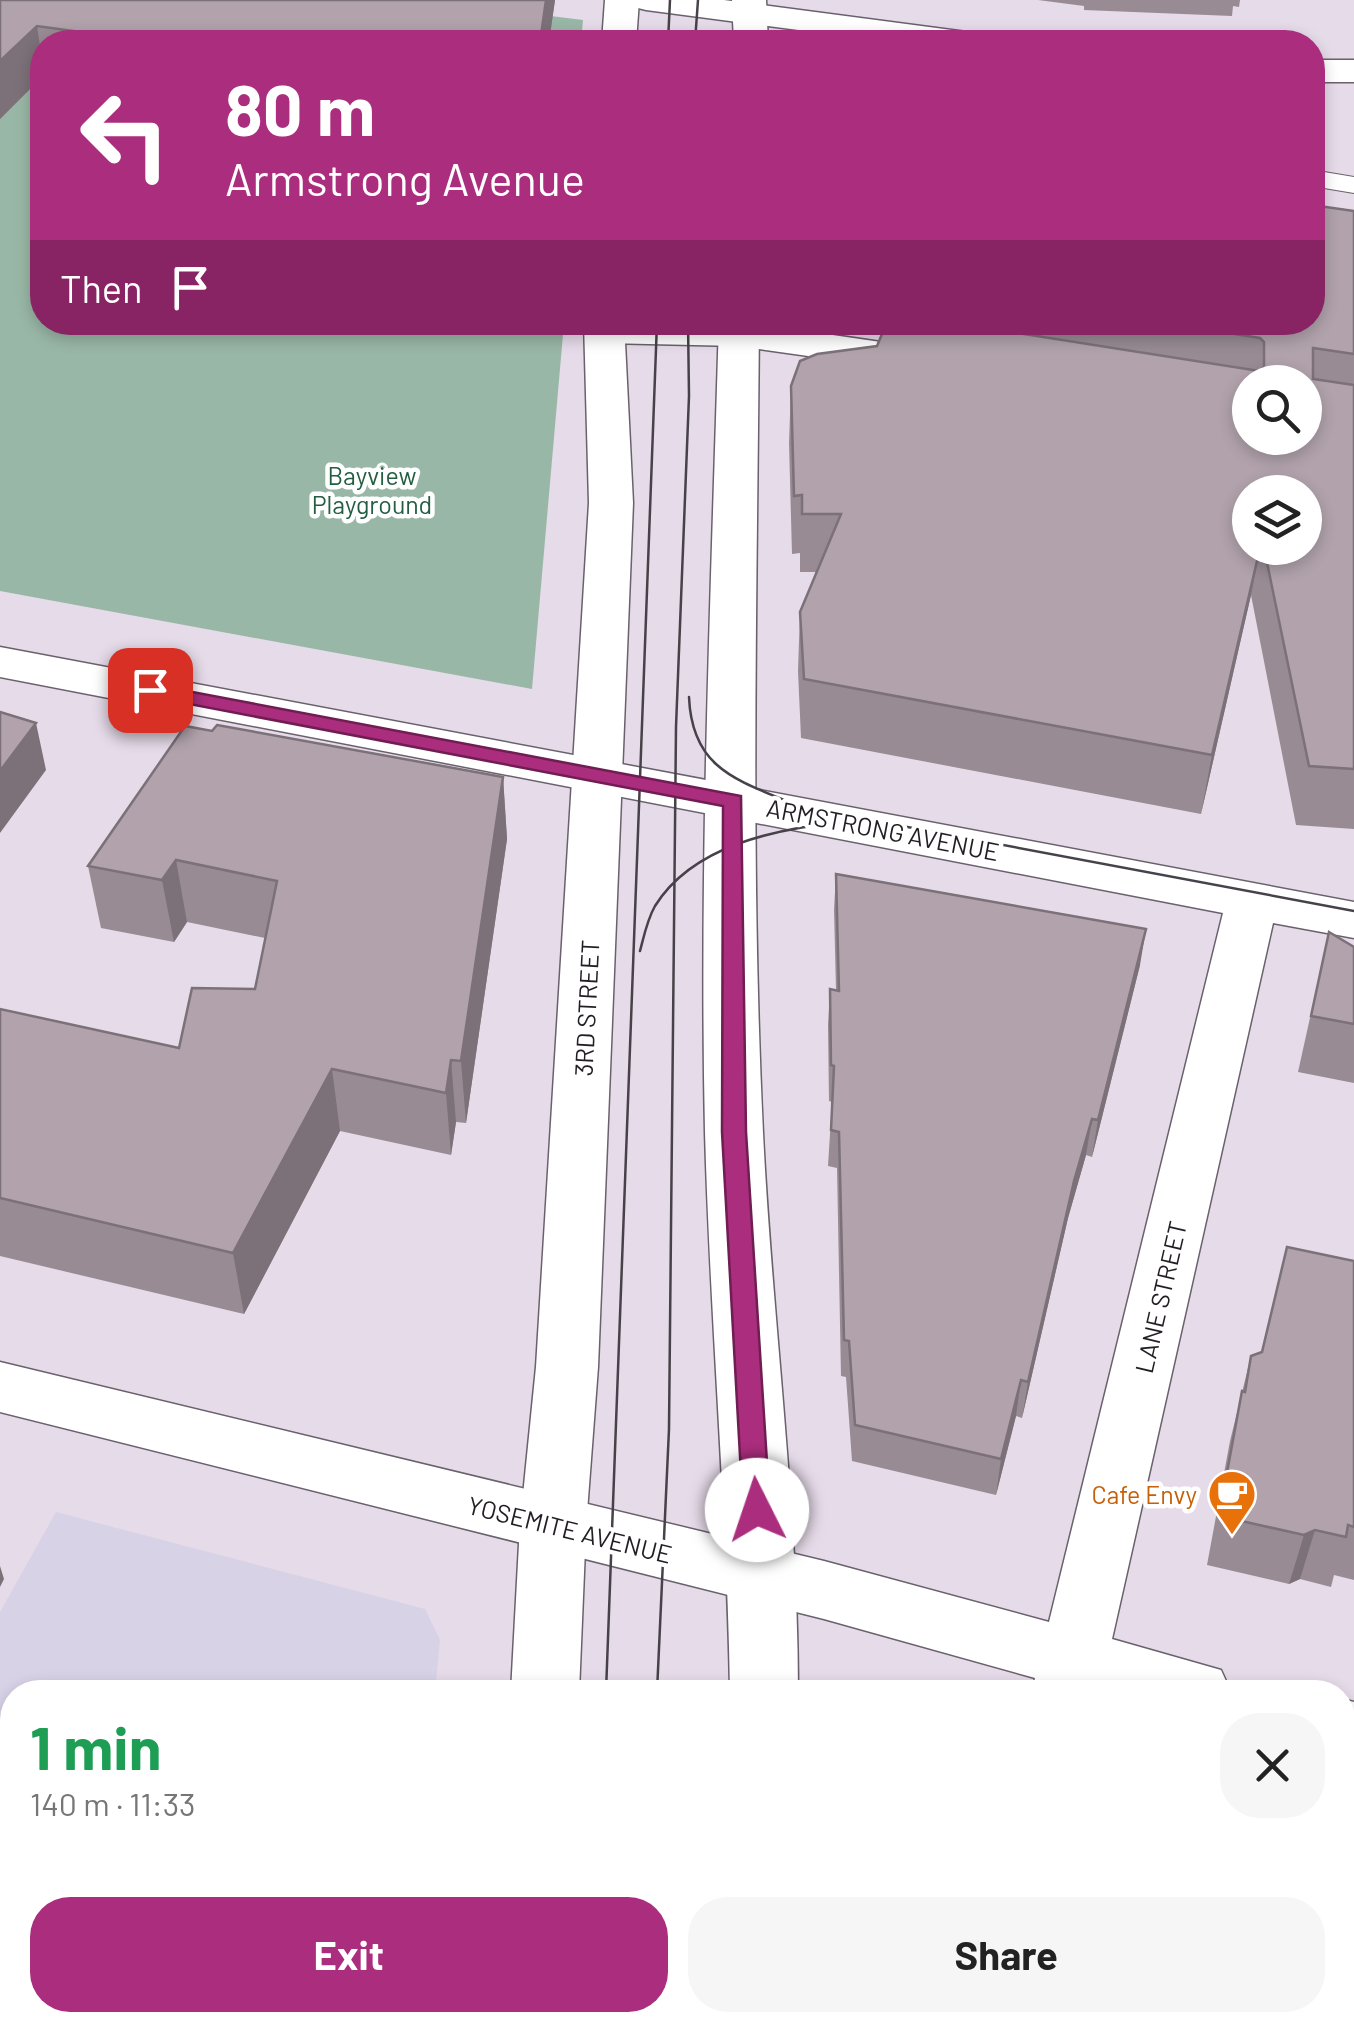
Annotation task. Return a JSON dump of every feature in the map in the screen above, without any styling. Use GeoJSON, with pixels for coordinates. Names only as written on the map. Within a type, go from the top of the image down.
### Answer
{"type":"FeatureCollection","features":[{"type":"Feature","properties":{"kind":"street"},"geometry":{"type":"LineString","coordinates":[[620,30],[622,0]]}},
{"type":"Feature","properties":{"kind":"street"},"geometry":{"type":"LineString","coordinates":[[646,0],[750,19],[853,30]]}},
{"type":"Feature","properties":{"kind":"street"},"geometry":{"type":"LineString","coordinates":[[1325,71],[1354,72]]}},
{"type":"Feature","properties":{"kind":"street","name":"3RD STREET"},"geometry":{"type":"LineString","coordinates":[[546,1680],[553,1525],[567,1367],[611,503],[604,335]]}},
{"type":"Feature","properties":{"kind":"street"},"geometry":{"type":"LineString","coordinates":[[738,335],[731,738],[734,1132],[762,1575],[764,1680]]}},
{"type":"Feature","properties":{"kind":"street"},"geometry":{"type":"LineString","coordinates":[[779,335],[961,366]]}},
{"type":"Feature","properties":{"kind":"street","name":"ARMSTRONG AVENUE"},"geometry":{"type":"LineString","coordinates":[[0,662],[1354,920]]}},
{"type":"Feature","properties":{"kind":"street","name":"LANE STREET"},"geometry":{"type":"LineString","coordinates":[[1070,1676],[1252,900]]}},
{"type":"Feature","properties":{"kind":"street","name":"YOSEMITE AVENUE"},"geometry":{"type":"LineString","coordinates":[[0,1387],[762,1575],[1070,1676],[1102,1680]]}},
{"type":"Feature","properties":{"kind":"lane"},"geometry":{"type":"LineString","coordinates":[[1325,180],[1354,184]]}},
{"type":"Feature","properties":{"kind":"shaded area"},"geometry":{"type":"Polygon","coordinates":[[[56,1512],[425,1609],[440,1640],[436,1680],[0,1680],[0,1612],[56,1512]]]}},
{"type":"Feature","properties":{"kind":"green space","name":"Bayview Playground"},"geometry":{"type":"Polygon","coordinates":[[[60,0],[422,0],[583,20],[582,30],[30,30],[30,335],[563,335],[532,689],[0,591],[0,57],[60,0]]]}},
{"type":"Feature","properties":{"kind":"building"},"geometry":{"type":"Polygon","coordinates":[[[0,0],[546,0],[542,30],[66,30],[37,26],[0,61],[0,0]]]}},
{"type":"Feature","properties":{"kind":"building"},"geometry":{"type":"Polygon","coordinates":[[[1325,207],[1354,211],[1354,354],[1313,348],[1313,365],[1264,365],[1264,342],[1241,335],[1325,335],[1325,207]]]}},
{"type":"Feature","properties":{"kind":"building"},"geometry":{"type":"Polygon","coordinates":[[[882,335],[1031,335],[1232,367],[1232,455],[1322,455],[1322,380],[1354,385],[1354,769],[1309,766],[1268,565],[1322,565],[1322,475],[1232,475],[1232,565],[1256,565],[1212,755],[804,679],[800,612],[841,514],[802,514],[802,495],[794,496],[791,386],[800,361],[817,354],[877,346],[882,335]]]}},
{"type":"Feature","properties":{"kind":"building"},"geometry":{"type":"Polygon","coordinates":[[[0,712],[36,723],[0,771],[0,712]]]}},
{"type":"Feature","properties":{"kind":"building"},"geometry":{"type":"Polygon","coordinates":[[[217,725],[503,777],[461,1061],[451,1060],[446,1093],[332,1069],[233,1253],[0,1198],[0,1009],[179,1048],[192,988],[255,989],[277,881],[176,860],[162,880],[88,866],[185,726],[212,731],[217,725]]]}},
{"type":"Feature","properties":{"kind":"building"},"geometry":{"type":"Polygon","coordinates":[[[836,874],[1146,929],[1098,1120],[1092,1119],[1074,1181],[1028,1382],[1021,1380],[1001,1459],[855,1425],[849,1341],[844,1340],[839,1132],[831,1130],[834,1066],[830,989],[839,991],[836,874]]]}},
{"type":"Feature","properties":{"kind":"building"},"geometry":{"type":"Polygon","coordinates":[[[1329,932],[1354,947],[1354,1024],[1311,1016],[1329,932]]]}},
{"type":"Feature","properties":{"kind":"building"},"geometry":{"type":"Polygon","coordinates":[[[1287,1247],[1354,1261],[1354,1527],[1348,1525],[1346,1537],[1315,1530],[1304,1535],[1219,1516],[1242,1391],[1245,1392],[1251,1356],[1262,1352],[1287,1247]]]}},
{"type":"Feature","properties":{"kind":"tram line"},"geometry":{"type":"LineString","coordinates":[[669,30],[670,0]]}},
{"type":"Feature","properties":{"kind":"tram line"},"geometry":{"type":"LineString","coordinates":[[696,30],[698,0]]}},
{"type":"Feature","properties":{"kind":"tram line"},"geometry":{"type":"LineString","coordinates":[[606,1680],[657,335]]}},
{"type":"Feature","properties":{"kind":"tram line"},"geometry":{"type":"LineString","coordinates":[[674,882],[688,335]]}},
{"type":"Feature","properties":{"kind":"tram line"},"geometry":{"type":"LineString","coordinates":[[689,697],[692,722],[710,758],[740,781],[801,807],[1354,911]]}},
{"type":"Feature","properties":{"kind":"tram line"},"geometry":{"type":"LineString","coordinates":[[674,882],[713,854],[738,844],[842,822]]}},
{"type":"Feature","properties":{"kind":"tram line"},"geometry":{"type":"LineString","coordinates":[[640,951],[655,906],[674,882]]}},
{"type":"Feature","properties":{"kind":"tram line"},"geometry":{"type":"LineString","coordinates":[[658,1680],[669,1429],[674,882]]}},
{"type":"Feature","properties":{"kind":"place","name":"Cafe Envy"},"geometry":{"type":"Point","coordinates":[1232,1536]}},
{"type":"Feature","properties":{"kind":"route"},"geometry":{"type":"LineString","coordinates":[[150,690],[734,801],[734,1132],[757,1510]]}}]}
